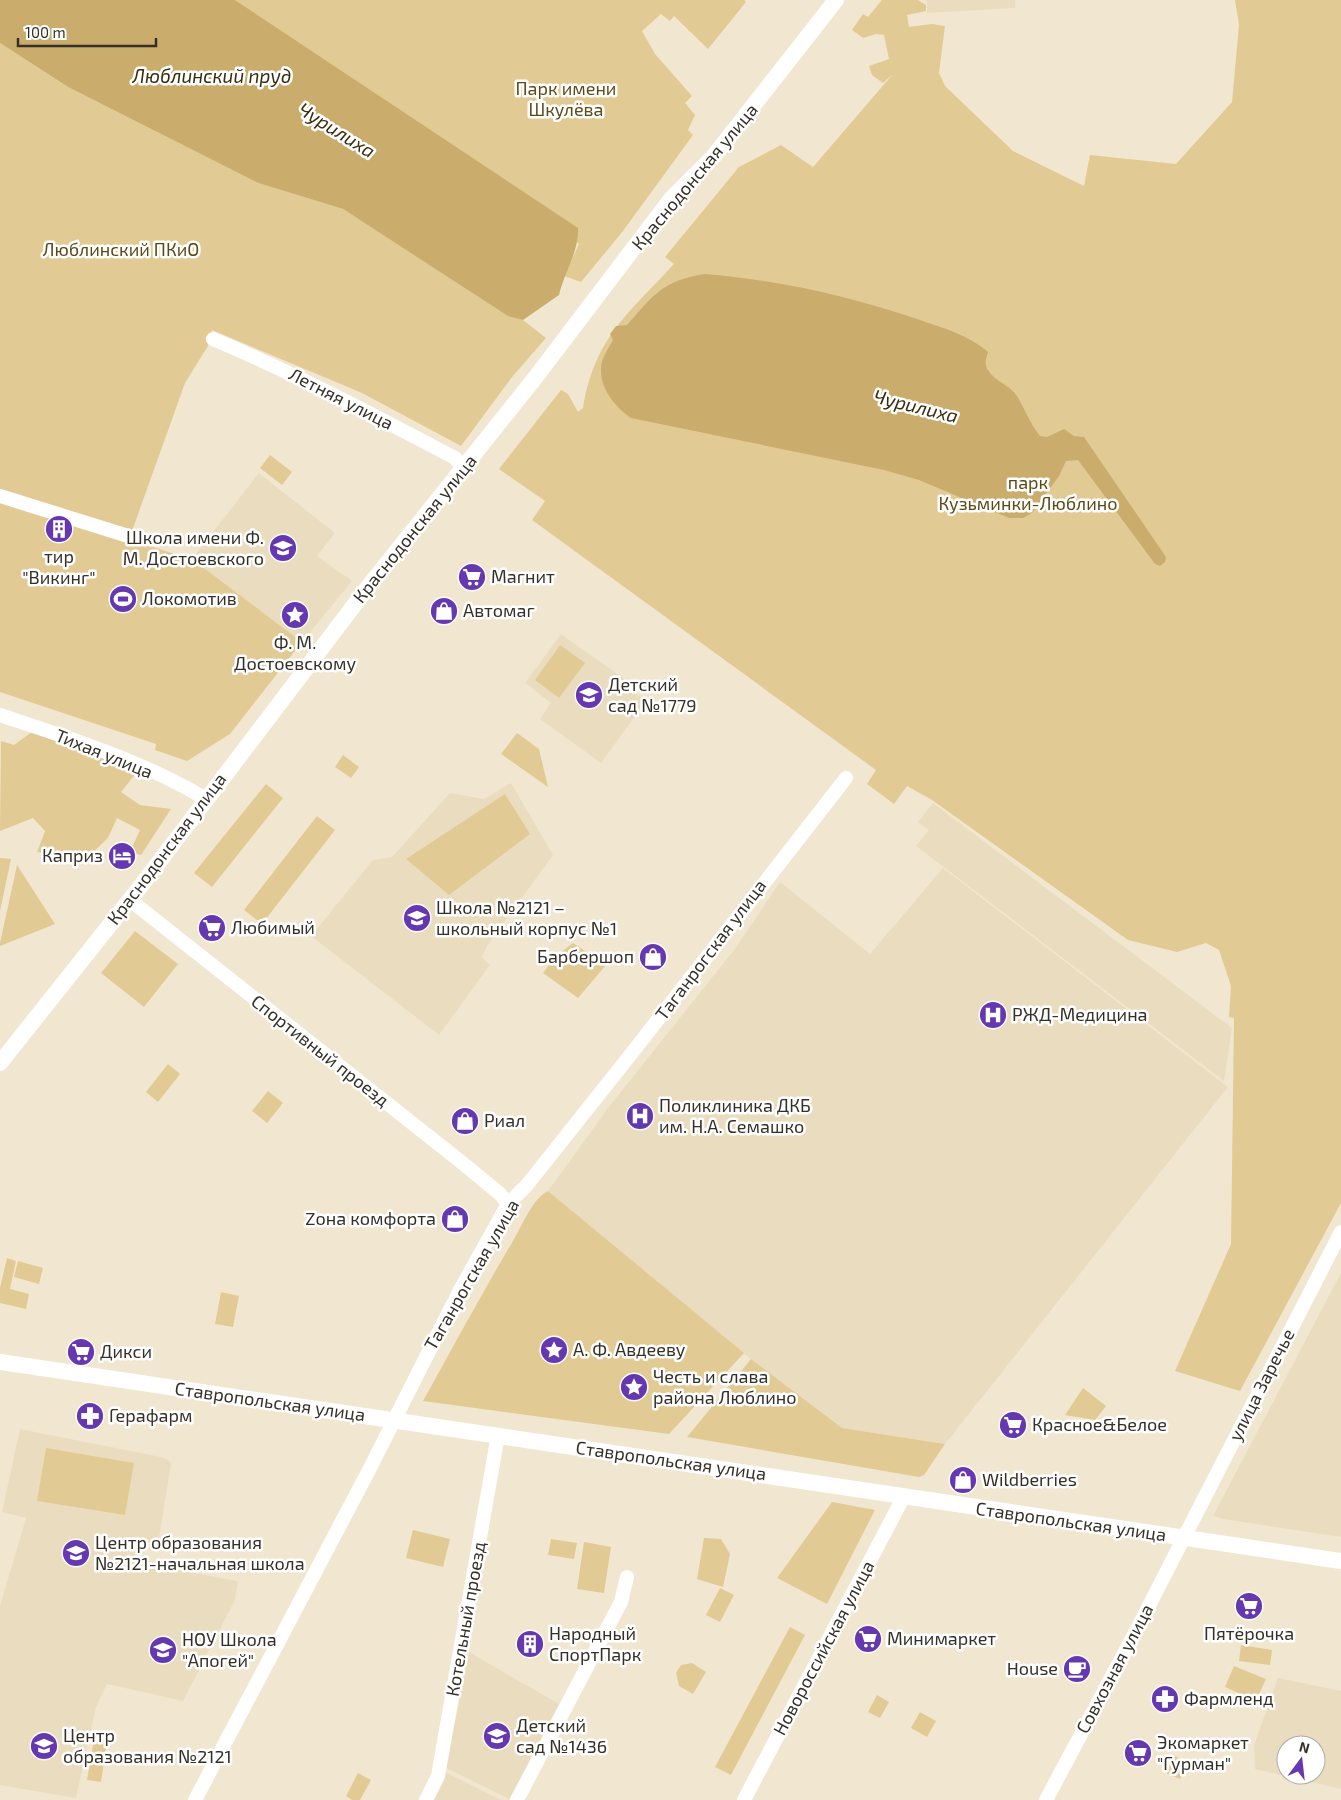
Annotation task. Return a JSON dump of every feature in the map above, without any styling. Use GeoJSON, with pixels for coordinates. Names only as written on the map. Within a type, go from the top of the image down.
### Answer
{"type":"FeatureCollection","features":[{"type":"Feature","properties":{"kind":"main road","name":"Краснодонская улица"},"geometry":{"type":"LineString","coordinates":[[0,1063],[130,900],[368,587],[464,468],[671,199],[719,151],[836,0]]}},
{"type":"Feature","properties":{"kind":"main road","name":"Ставропольская улица"},"geometry":{"type":"LineString","coordinates":[[0,1362],[1341,1561]]}},
{"type":"Feature","properties":{"kind":"street","name":"Летняя улица"},"geometry":{"type":"LineString","coordinates":[[213,339],[276,366],[381,419],[455,458],[464,468]]}},
{"type":"Feature","properties":{"kind":"street"},"geometry":{"type":"LineString","coordinates":[[0,496],[125,535]]}},
{"type":"Feature","properties":{"kind":"street","name":"Тихая улица"},"geometry":{"type":"LineString","coordinates":[[0,715],[100,749],[191,790],[206,799]]}},
{"type":"Feature","properties":{"kind":"street","name":"Таганрогская улица"},"geometry":{"type":"LineString","coordinates":[[195,1800],[460,1290],[508,1204],[527,1185],[636,1049],[846,778]]}},
{"type":"Feature","properties":{"kind":"street","name":"Спортивный проезд"},"geometry":{"type":"LineString","coordinates":[[130,900],[465,1165],[500,1194],[508,1204]]}},
{"type":"Feature","properties":{"kind":"street","name":"улица Заречье"},"geometry":{"type":"LineString","coordinates":[[1184,1538],[1341,1232]]}},
{"type":"Feature","properties":{"kind":"street","name":"Котельный проезд"},"geometry":{"type":"LineString","coordinates":[[426,1800],[438,1776],[498,1435]]}},
{"type":"Feature","properties":{"kind":"street","name":"Новороссийская улица"},"geometry":{"type":"LineString","coordinates":[[744,1800],[904,1496]]}},
{"type":"Feature","properties":{"kind":"street","name":"Совхозная улица"},"geometry":{"type":"LineString","coordinates":[[1046,1800],[1184,1538]]}},
{"type":"Feature","properties":{"kind":"street"},"geometry":{"type":"LineString","coordinates":[[517,1800],[621,1602],[628,1576]]}},
{"type":"Feature","properties":{"kind":"shaded area"},"geometry":{"type":"Polygon","coordinates":[[[924,0],[1015,0],[1015,8],[927,13],[927,1],[924,0]]]}},
{"type":"Feature","properties":{"kind":"shaded area"},"geometry":{"type":"Polygon","coordinates":[[[259,473],[335,533],[317,556],[352,581],[302,642],[192,559],[259,473]]]}},
{"type":"Feature","properties":{"kind":"shaded area","name":"Детский сад №1779"},"geometry":{"type":"Polygon","coordinates":[[[561,634],[634,686],[631,690],[646,701],[601,763],[540,719],[551,703],[525,683],[561,634]]]}},
{"type":"Feature","properties":{"kind":"shaded area","name":"Школа №2121 – школьный корпус №1"},"geometry":{"type":"Polygon","coordinates":[[[511,783],[553,855],[487,946],[482,957],[490,965],[439,1035],[311,936],[373,860],[392,857],[450,793],[484,799],[511,783]]]}},
{"type":"Feature","properties":{"kind":"shaded area"},"geometry":{"type":"Polygon","coordinates":[[[933,803],[1232,1028],[1224,1081],[916,846],[929,830],[918,822],[933,803]]]}},
{"type":"Feature","properties":{"kind":"shaded area"},"geometry":{"type":"Polygon","coordinates":[[[943,868],[1228,1087],[945,1444],[842,1428],[747,1356],[548,1191],[608,1108],[734,950],[780,882],[870,954],[943,868]]]}},
{"type":"Feature","properties":{"kind":"shaded area"},"geometry":{"type":"Polygon","coordinates":[[[1341,1273],[1341,1537],[1213,1516],[1341,1273]]]}},
{"type":"Feature","properties":{"kind":"shaded area"},"geometry":{"type":"Polygon","coordinates":[[[20,1429],[161,1457],[168,1460],[171,1464],[158,1544],[138,1542],[134,1562],[238,1581],[235,1600],[183,1701],[107,1684],[96,1707],[76,1798],[0,1785],[0,1606],[26,1518],[2,1512],[20,1429]]]}},
{"type":"Feature","properties":{"kind":"shaded area","name":"Детский сад №1436"},"geometry":{"type":"Polygon","coordinates":[[[469,1652],[559,1704],[511,1800],[446,1768],[469,1652]]]}},
{"type":"Feature","properties":{"kind":"shaded area"},"geometry":{"type":"Polygon","coordinates":[[[1278,1678],[1341,1691],[1341,1789],[1324,1785],[1326,1785],[1326,1735],[1276,1735],[1276,1774],[1255,1769],[1254,1745],[1278,1678]]]}},
{"type":"Feature","properties":{"kind":"shaded area"},"geometry":{"type":"Polygon","coordinates":[[[445,1772],[501,1800],[431,1800],[445,1772]]]}},
{"type":"Feature","properties":{"kind":"green space","name":"Парк имени Шкулёва"},"geometry":{"type":"Polygon","coordinates":[[[235,0],[744,0],[746,2],[708,49],[674,16],[670,21],[661,14],[642,31],[655,54],[692,96],[685,103],[695,115],[688,130],[693,135],[623,231],[581,282],[564,276],[579,244],[235,0]]]}},
{"type":"Feature","properties":{"kind":"green space","name":"парк Кузьминки-Люблино"},"geometry":{"type":"Polygon","coordinates":[[[882,0],[918,0],[926,5],[926,11],[907,15],[909,27],[932,24],[945,26],[939,73],[945,86],[1013,151],[1084,186],[1090,155],[1176,164],[1232,102],[1239,25],[1235,0],[1341,0],[1341,1203],[1240,1391],[1175,1371],[1231,1244],[1234,1018],[1229,1017],[1231,986],[1219,950],[1206,943],[1177,952],[1128,940],[932,800],[907,786],[894,804],[867,784],[876,770],[532,520],[545,501],[499,469],[561,390],[568,394],[578,412],[583,408],[588,383],[605,344],[628,313],[674,264],[665,257],[739,167],[781,145],[813,167],[893,74],[883,83],[872,75],[869,66],[889,59],[884,35],[876,34],[863,38],[852,30],[863,14],[868,17],[882,0]]]}},
{"type":"Feature","properties":{"kind":"green space","name":"Люблинский ПКиО"},"geometry":{"type":"Polygon","coordinates":[[[0,43],[68,87],[258,183],[343,209],[508,315],[523,320],[546,338],[512,377],[461,446],[362,393],[212,330],[208,346],[185,383],[132,531],[0,489],[0,43]]]}},
{"type":"Feature","properties":{"kind":"green space"},"geometry":{"type":"Polygon","coordinates":[[[270,455],[292,472],[282,485],[260,468],[270,455]]]}},
{"type":"Feature","properties":{"kind":"green space","name":"Локомотив"},"geometry":{"type":"Polygon","coordinates":[[[0,501],[192,559],[302,642],[230,734],[187,761],[155,750],[156,744],[0,692],[0,501]]]}},
{"type":"Feature","properties":{"kind":"green space"},"geometry":{"type":"Polygon","coordinates":[[[560,645],[585,663],[559,698],[535,680],[560,645]]]}},
{"type":"Feature","properties":{"kind":"green space"},"geometry":{"type":"Polygon","coordinates":[[[32,732],[137,772],[121,792],[140,805],[171,809],[141,855],[130,852],[140,830],[117,818],[108,838],[84,861],[37,852],[45,831],[33,818],[0,831],[1,741],[14,745],[32,732]]]}},
{"type":"Feature","properties":{"kind":"green space"},"geometry":{"type":"Polygon","coordinates":[[[517,733],[539,749],[548,787],[501,754],[517,733]]]}},
{"type":"Feature","properties":{"kind":"green space"},"geometry":{"type":"Polygon","coordinates":[[[343,755],[359,767],[351,778],[335,767],[343,755]]]}},
{"type":"Feature","properties":{"kind":"green space"},"geometry":{"type":"Polygon","coordinates":[[[266,784],[283,798],[212,887],[194,873],[266,784]]]}},
{"type":"Feature","properties":{"kind":"green space"},"geometry":{"type":"Polygon","coordinates":[[[505,794],[530,834],[449,895],[406,859],[505,794]]]}},
{"type":"Feature","properties":{"kind":"green space"},"geometry":{"type":"Polygon","coordinates":[[[317,816],[335,830],[262,924],[244,910],[317,816]]]}},
{"type":"Feature","properties":{"kind":"green space"},"geometry":{"type":"Polygon","coordinates":[[[0,858],[11,859],[0,911],[0,858]]]}},
{"type":"Feature","properties":{"kind":"green space"},"geometry":{"type":"Polygon","coordinates":[[[17,865],[55,924],[0,946],[0,943],[17,865]]]}},
{"type":"Feature","properties":{"kind":"green space"},"geometry":{"type":"Polygon","coordinates":[[[135,931],[178,964],[144,1007],[101,973],[135,931]]]}},
{"type":"Feature","properties":{"kind":"green space"},"geometry":{"type":"Polygon","coordinates":[[[573,943],[606,965],[578,998],[543,973],[555,957],[573,943]]]}},
{"type":"Feature","properties":{"kind":"green space"},"geometry":{"type":"Polygon","coordinates":[[[168,1064],[180,1074],[158,1102],[146,1092],[168,1064]]]}},
{"type":"Feature","properties":{"kind":"green space"},"geometry":{"type":"Polygon","coordinates":[[[268,1091],[283,1103],[267,1123],[252,1111],[268,1091]]]}},
{"type":"Feature","properties":{"kind":"green space"},"geometry":{"type":"Polygon","coordinates":[[[548,1191],[744,1353],[669,1434],[423,1401],[528,1213],[537,1200],[548,1191]]]}},
{"type":"Feature","properties":{"kind":"green space"},"geometry":{"type":"Polygon","coordinates":[[[7,1258],[16,1261],[10,1289],[29,1294],[26,1309],[0,1303],[0,1288],[7,1258]]]}},
{"type":"Feature","properties":{"kind":"green space"},"geometry":{"type":"Polygon","coordinates":[[[18,1261],[43,1268],[39,1284],[14,1277],[18,1261]]]}},
{"type":"Feature","properties":{"kind":"green space"},"geometry":{"type":"Polygon","coordinates":[[[221,1292],[239,1296],[233,1327],[215,1324],[221,1292]]]}},
{"type":"Feature","properties":{"kind":"green space"},"geometry":{"type":"Polygon","coordinates":[[[751,1359],[842,1428],[945,1444],[924,1475],[919,1477],[687,1437],[751,1359]]]}},
{"type":"Feature","properties":{"kind":"green space"},"geometry":{"type":"Polygon","coordinates":[[[1083,1388],[1106,1406],[1095,1420],[1065,1415],[1083,1388]]]}},
{"type":"Feature","properties":{"kind":"green space"},"geometry":{"type":"Polygon","coordinates":[[[46,1448],[134,1463],[125,1515],[37,1501],[46,1448]]]}},
{"type":"Feature","properties":{"kind":"green space"},"geometry":{"type":"Polygon","coordinates":[[[832,1502],[875,1510],[827,1604],[777,1578],[832,1502]]]}},
{"type":"Feature","properties":{"kind":"green space"},"geometry":{"type":"Polygon","coordinates":[[[413,1530],[450,1539],[443,1567],[406,1558],[413,1530]]]}},
{"type":"Feature","properties":{"kind":"green space"},"geometry":{"type":"Polygon","coordinates":[[[704,1538],[721,1539],[730,1554],[723,1587],[697,1579],[704,1538]]]}},
{"type":"Feature","properties":{"kind":"green space"},"geometry":{"type":"Polygon","coordinates":[[[551,1539],[577,1543],[574,1559],[548,1555],[551,1539]]]}},
{"type":"Feature","properties":{"kind":"green space"},"geometry":{"type":"Polygon","coordinates":[[[584,1542],[611,1547],[604,1593],[577,1589],[584,1542]]]}},
{"type":"Feature","properties":{"kind":"green space"},"geometry":{"type":"Polygon","coordinates":[[[720,1588],[734,1595],[720,1622],[706,1615],[720,1588]]]}},
{"type":"Feature","properties":{"kind":"green space"},"geometry":{"type":"Polygon","coordinates":[[[790,1627],[805,1635],[731,1775],[715,1767],[790,1627]]]}},
{"type":"Feature","properties":{"kind":"green space"},"geometry":{"type":"Polygon","coordinates":[[[1241,1645],[1272,1650],[1270,1665],[1239,1661],[1241,1645]]]}},
{"type":"Feature","properties":{"kind":"green space"},"geometry":{"type":"Polygon","coordinates":[[[692,1663],[706,1672],[693,1694],[679,1686],[676,1673],[681,1665],[692,1663]]]}},
{"type":"Feature","properties":{"kind":"green space"},"geometry":{"type":"Polygon","coordinates":[[[1234,1666],[1266,1679],[1256,1701],[1225,1687],[1234,1666]]]}},
{"type":"Feature","properties":{"kind":"green space"},"geometry":{"type":"Polygon","coordinates":[[[877,1695],[889,1702],[880,1718],[868,1712],[877,1695]]]}},
{"type":"Feature","properties":{"kind":"green space"},"geometry":{"type":"Polygon","coordinates":[[[920,1712],[936,1721],[927,1737],[911,1728],[920,1712]]]}},
{"type":"Feature","properties":{"kind":"green space"},"geometry":{"type":"Polygon","coordinates":[[[94,1739],[107,1741],[101,1782],[87,1780],[94,1739]]]}},
{"type":"Feature","properties":{"kind":"green space"},"geometry":{"type":"Polygon","coordinates":[[[1175,1756],[1188,1763],[1180,1779],[1166,1773],[1175,1756]]]}},
{"type":"Feature","properties":{"kind":"green space"},"geometry":{"type":"Polygon","coordinates":[[[358,1773],[371,1780],[360,1800],[352,1800],[346,1796],[358,1773]]]}},
{"type":"Feature","properties":{"kind":"water","name":"Люблинский пруд"},"geometry":{"type":"Polygon","coordinates":[[[0,0],[235,0],[578,228],[574,253],[559,295],[523,320],[508,316],[343,209],[258,183],[68,87],[0,43],[0,0]]]}},
{"type":"Feature","properties":{"kind":"water","name":"Чурилиха"},"geometry":{"type":"Polygon","coordinates":[[[704,274],[759,280],[840,296],[920,320],[972,341],[988,352],[986,363],[988,370],[1014,392],[1040,436],[1047,437],[1064,429],[1074,436],[1084,437],[1166,557],[1165,562],[1160,566],[1155,564],[1078,460],[1066,461],[1059,476],[1032,513],[1023,518],[1009,518],[919,480],[884,470],[631,418],[610,397],[601,376],[602,362],[613,340],[610,334],[616,326],[627,325],[660,290],[678,281],[704,274]]]}},
{"type":"Feature","properties":{"kind":"place","name":"тир \"Викинг\""},"geometry":{"type":"Point","coordinates":[59,529]}},
{"type":"Feature","properties":{"kind":"place","name":"Школа имени Ф. М. Достоевского"},"geometry":{"type":"Point","coordinates":[283,548]}},
{"type":"Feature","properties":{"kind":"place","name":"Магнит"},"geometry":{"type":"Point","coordinates":[472,577]}},
{"type":"Feature","properties":{"kind":"place","name":"Локомотив"},"geometry":{"type":"Point","coordinates":[123,599]}},
{"type":"Feature","properties":{"kind":"place","name":"Автомаг"},"geometry":{"type":"Point","coordinates":[444,611]}},
{"type":"Feature","properties":{"kind":"place","name":"Ф. М. Достоевскому"},"geometry":{"type":"Point","coordinates":[295,615]}},
{"type":"Feature","properties":{"kind":"place","name":"Детский сад №1779"},"geometry":{"type":"Point","coordinates":[589,695]}},
{"type":"Feature","properties":{"kind":"place","name":"Каприз"},"geometry":{"type":"Point","coordinates":[122,856]}},
{"type":"Feature","properties":{"kind":"place","name":"Школа №2121 – школьный корпус №1"},"geometry":{"type":"Point","coordinates":[417,918]}},
{"type":"Feature","properties":{"kind":"place","name":"Любимый"},"geometry":{"type":"Point","coordinates":[212,928]}},
{"type":"Feature","properties":{"kind":"place","name":"Барбершоп"},"geometry":{"type":"Point","coordinates":[653,957]}},
{"type":"Feature","properties":{"kind":"place","name":"РЖД-Медицина"},"geometry":{"type":"Point","coordinates":[993,1015]}},
{"type":"Feature","properties":{"kind":"place","name":"Поликлиника ДКБ им. Н.А. Семашко"},"geometry":{"type":"Point","coordinates":[640,1116]}},
{"type":"Feature","properties":{"kind":"place","name":"Риал"},"geometry":{"type":"Point","coordinates":[465,1121]}},
{"type":"Feature","properties":{"kind":"place","name":"Zона комфорта"},"geometry":{"type":"Point","coordinates":[455,1219]}},
{"type":"Feature","properties":{"kind":"place","name":"А. Ф. Авдееву"},"geometry":{"type":"Point","coordinates":[554,1350]}},
{"type":"Feature","properties":{"kind":"place","name":"Дикси"},"geometry":{"type":"Point","coordinates":[81,1352]}},
{"type":"Feature","properties":{"kind":"place","name":"Честь и слава района Люблино"},"geometry":{"type":"Point","coordinates":[634,1387]}},
{"type":"Feature","properties":{"kind":"place","name":"Герафарм"},"geometry":{"type":"Point","coordinates":[90,1416]}},
{"type":"Feature","properties":{"kind":"place","name":"Красное&Белое"},"geometry":{"type":"Point","coordinates":[1013,1425]}},
{"type":"Feature","properties":{"kind":"place","name":"Wildberries"},"geometry":{"type":"Point","coordinates":[963,1480]}},
{"type":"Feature","properties":{"kind":"place","name":"Центр образования №2121-начальная школа"},"geometry":{"type":"Point","coordinates":[76,1553]}},
{"type":"Feature","properties":{"kind":"place","name":"Пятёрочка"},"geometry":{"type":"Point","coordinates":[1249,1606]}},
{"type":"Feature","properties":{"kind":"place","name":"Минимаркет"},"geometry":{"type":"Point","coordinates":[868,1639]}},
{"type":"Feature","properties":{"kind":"place","name":"Народный СпортПарк"},"geometry":{"type":"Point","coordinates":[530,1644]}},
{"type":"Feature","properties":{"kind":"place","name":"НОУ Школа \"Апогей\""},"geometry":{"type":"Point","coordinates":[163,1650]}},
{"type":"Feature","properties":{"kind":"place","name":"House"},"geometry":{"type":"Point","coordinates":[1077,1669]}},
{"type":"Feature","properties":{"kind":"place","name":"Фармленд"},"geometry":{"type":"Point","coordinates":[1165,1699]}},
{"type":"Feature","properties":{"kind":"place","name":"Детский сад №1436"},"geometry":{"type":"Point","coordinates":[497,1736]}},
{"type":"Feature","properties":{"kind":"place","name":"Центр образования №2121"},"geometry":{"type":"Point","coordinates":[44,1746]}},
{"type":"Feature","properties":{"kind":"place","name":"Экомаркет \"Гурман\""},"geometry":{"type":"Point","coordinates":[1138,1753]}}]}
